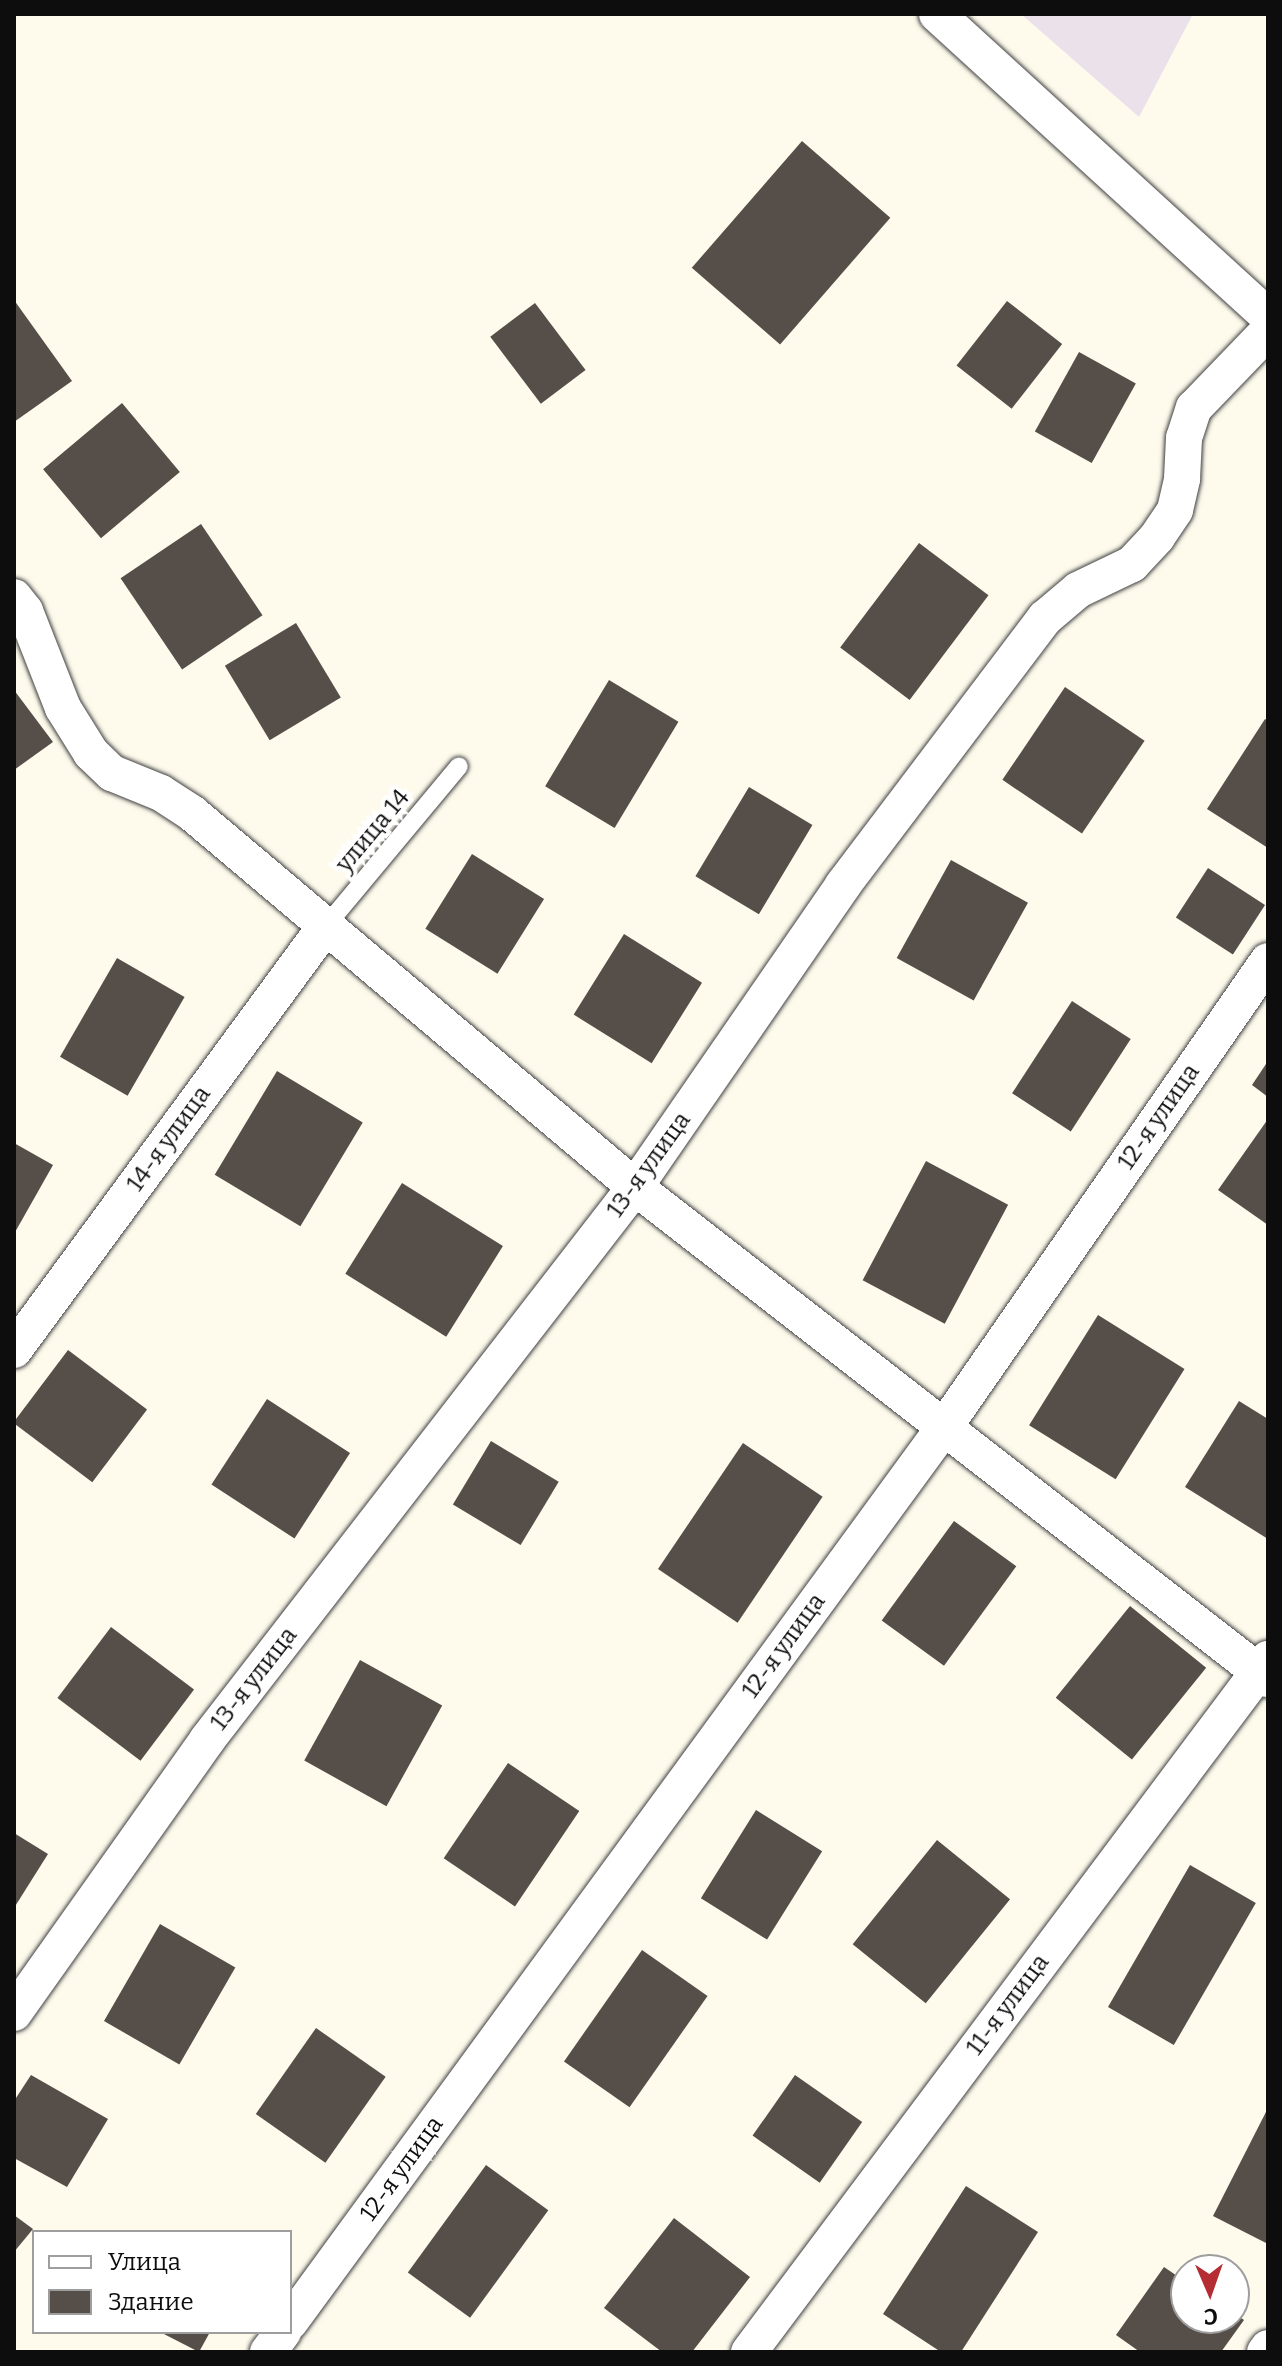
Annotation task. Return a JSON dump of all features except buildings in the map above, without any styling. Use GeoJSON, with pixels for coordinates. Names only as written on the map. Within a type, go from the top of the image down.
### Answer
{"type":"FeatureCollection","features":[{"type":"Feature","properties":{"kind":"street"},"geometry":{"type":"LineString","coordinates":[[937,14],[1268,316]]}},
{"type":"Feature","properties":{"kind":"street","name":"13-я улица"},"geometry":{"type":"LineString","coordinates":[[14,2013],[207,1740],[635,1187],[843,885],[1045,618],[1078,590],[1132,564],[1157,537],[1175,510],[1182,479],[1184,438],[1194,408],[1268,331]]}},
{"type":"Feature","properties":{"kind":"street"},"geometry":{"type":"LineString","coordinates":[[14,597],[25,611],[63,708],[91,753],[112,773],[161,793],[193,814],[635,1187],[1265,1670]]}},
{"type":"Feature","properties":{"kind":"street","name":"14-я улица"},"geometry":{"type":"LineString","coordinates":[[14,1350],[325,927]]}},
{"type":"Feature","properties":{"kind":"street","name":"12-я улица"},"geometry":{"type":"LineString","coordinates":[[292,2319],[945,1426],[1268,961]]}},
{"type":"Feature","properties":{"kind":"street","name":"11-я улица"},"geometry":{"type":"LineString","coordinates":[[749,2352],[1265,1670]]}},
{"type":"Feature","properties":{"kind":"street"},"geometry":{"type":"LineString","coordinates":[[268,2352],[282,2334]]}},
{"type":"Feature","properties":{"kind":"lane","name":"улица 14"},"geometry":{"type":"LineString","coordinates":[[325,927],[459,766]]}},
{"type":"Feature","properties":{"kind":"shaded area"},"geometry":{"type":"Polygon","coordinates":[[[1021,14],[1193,14],[1139,117],[1021,14]]]}}]}
